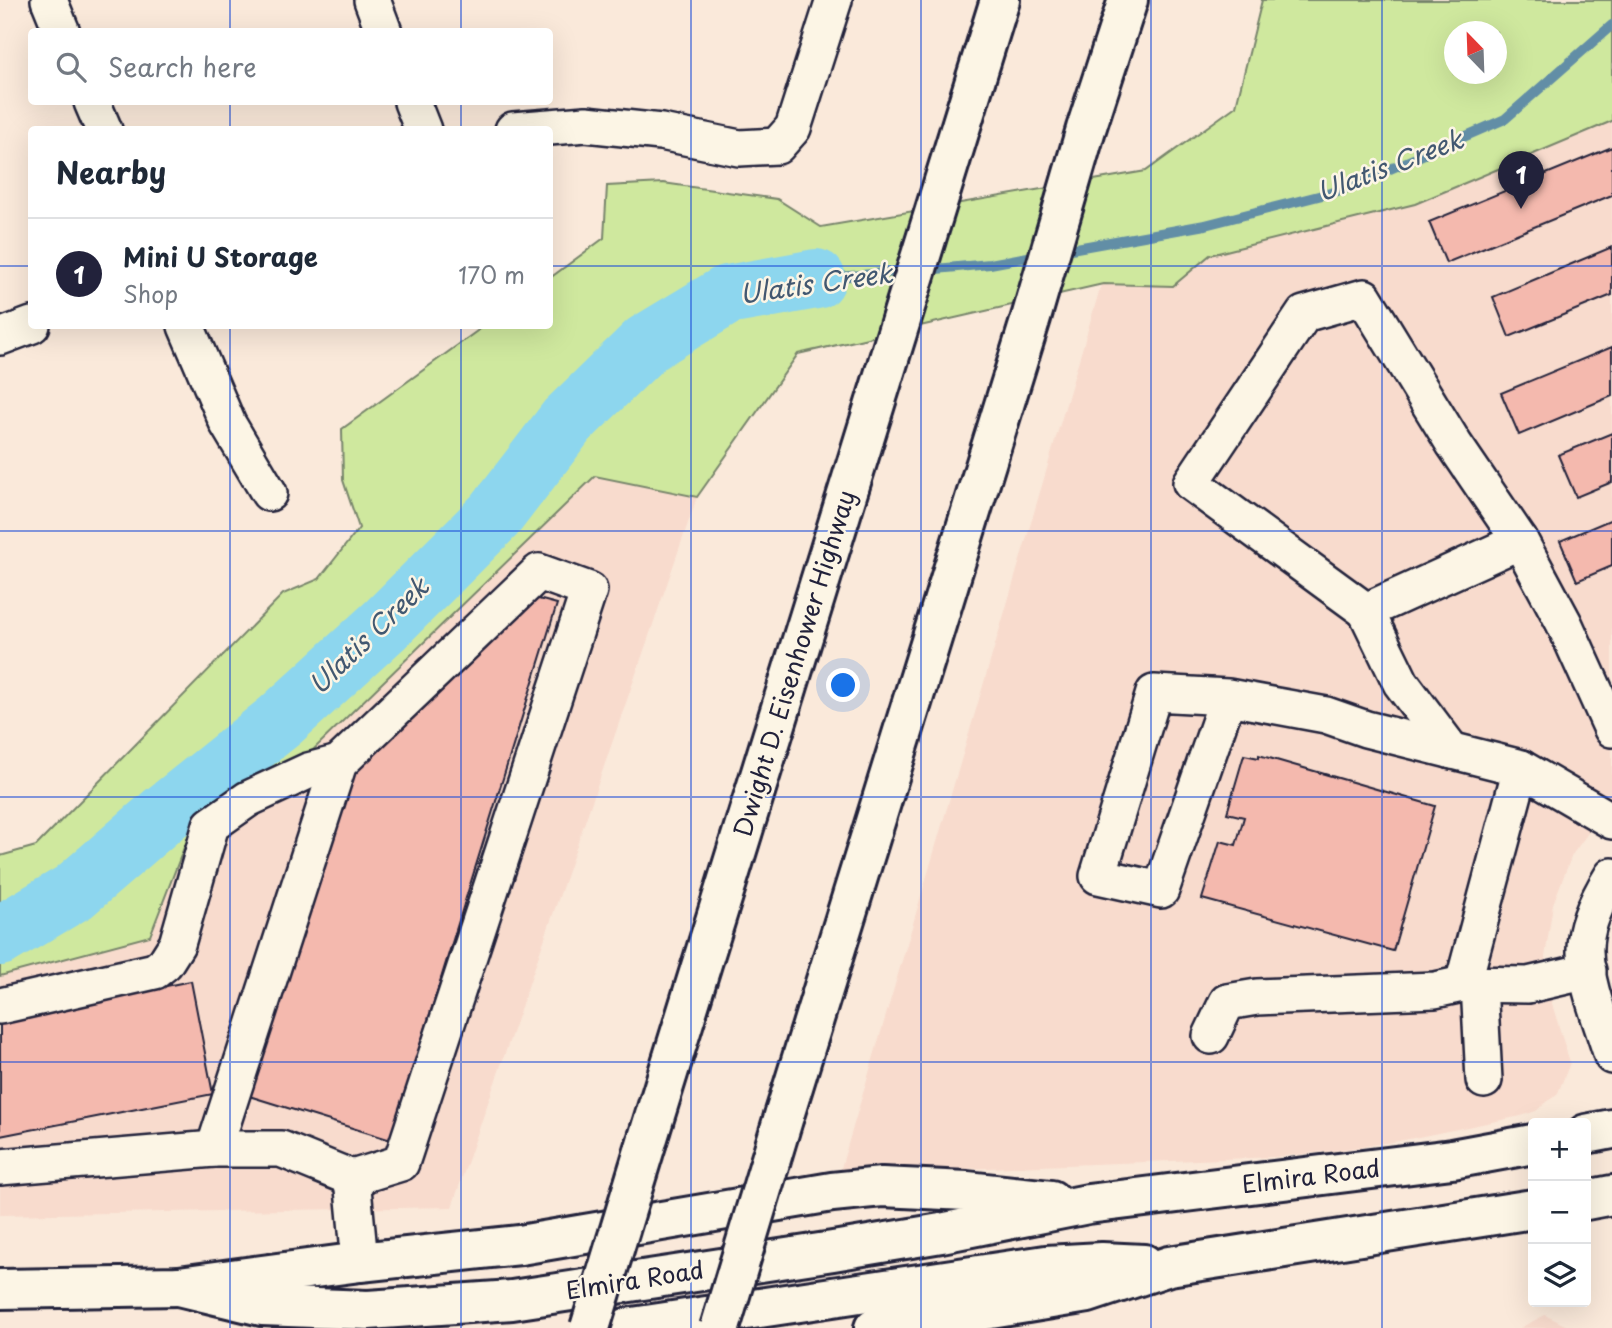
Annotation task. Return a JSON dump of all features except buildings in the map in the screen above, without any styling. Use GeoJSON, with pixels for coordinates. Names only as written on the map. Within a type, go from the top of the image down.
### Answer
{"type":"FeatureCollection","features":[{"type":"Feature","properties":{"kind":"main road","name":"Dwight D. Eisenhower Highway"},"geometry":{"type":"LineString","coordinates":[[590,1328],[1000,0]]}},
{"type":"Feature","properties":{"kind":"main road"},"geometry":{"type":"LineString","coordinates":[[720,1328],[1031,318],[1086,129],[1128,0]]}},
{"type":"Feature","properties":{"kind":"main road"},"geometry":{"type":"LineString","coordinates":[[1591,1133],[1612,1129]]}},
{"type":"Feature","properties":{"kind":"main road","name":"Elmira Road"},"geometry":{"type":"LineString","coordinates":[[179,1286],[262,1306],[368,1310],[512,1300],[941,1233],[1088,1204],[1452,1159],[1528,1145]]}},
{"type":"Feature","properties":{"kind":"main road","name":"Elmira Road"},"geometry":{"type":"LineString","coordinates":[[0,1289],[179,1286],[360,1262],[520,1245],[832,1192],[882,1187],[967,1191],[1088,1204]]}},
{"type":"Feature","properties":{"kind":"main road"},"geometry":{"type":"LineString","coordinates":[[1591,1199],[1612,1195]]}},
{"type":"Feature","properties":{"kind":"main road","name":"Elmira Road"},"geometry":{"type":"LineString","coordinates":[[874,1328],[1088,1293],[1169,1266],[1528,1210]]}},
{"type":"Feature","properties":{"kind":"main road","name":"Elmira Road"},"geometry":{"type":"LineString","coordinates":[[626,1328],[1046,1265],[1102,1262],[1169,1266]]}},
{"type":"Feature","properties":{"kind":"street"},"geometry":{"type":"LineString","coordinates":[[49,0],[60,28]]}},
{"type":"Feature","properties":{"kind":"street"},"geometry":{"type":"LineString","coordinates":[[372,0],[382,28]]}},
{"type":"Feature","properties":{"kind":"street"},"geometry":{"type":"LineString","coordinates":[[553,127],[586,124],[661,132],[739,148],[777,146],[793,128],[834,0]]}},
{"type":"Feature","properties":{"kind":"street"},"geometry":{"type":"LineString","coordinates":[[93,105],[102,126]]}},
{"type":"Feature","properties":{"kind":"street"},"geometry":{"type":"LineString","coordinates":[[413,105],[421,126]]}},
{"type":"Feature","properties":{"kind":"street"},"geometry":{"type":"LineString","coordinates":[[1452,751],[1401,683],[1366,611],[1191,483],[1304,314],[1364,297],[1454,444],[1520,541],[1564,623],[1612,729]]}},
{"type":"Feature","properties":{"kind":"street"},"geometry":{"type":"LineString","coordinates":[[0,337],[28,326]]}},
{"type":"Feature","properties":{"kind":"street"},"geometry":{"type":"LineString","coordinates":[[187,329],[228,425],[270,493]]}},
{"type":"Feature","properties":{"kind":"street"},"geometry":{"type":"LineString","coordinates":[[1366,611],[1520,541]]}},
{"type":"Feature","properties":{"kind":"street"},"geometry":{"type":"LineString","coordinates":[[0,1167],[214,1149],[281,1149],[352,1178],[401,1163],[589,590],[539,572],[339,763],[214,1149]]}},
{"type":"Feature","properties":{"kind":"street"},"geometry":{"type":"LineString","coordinates":[[1228,697],[1161,890],[1098,876],[1154,693],[1228,697],[1326,715],[1366,729],[1521,768],[1612,821]]}},
{"type":"Feature","properties":{"kind":"street"},"geometry":{"type":"LineString","coordinates":[[0,1006],[155,971],[165,963],[177,944],[211,824],[248,799],[308,771],[339,763]]}},
{"type":"Feature","properties":{"kind":"street"},"geometry":{"type":"LineString","coordinates":[[1484,1080],[1471,984],[1521,768]]}},
{"type":"Feature","properties":{"kind":"street"},"geometry":{"type":"LineString","coordinates":[[1612,876],[1596,903],[1584,950],[1612,1056]]}},
{"type":"Feature","properties":{"kind":"street"},"geometry":{"type":"LineString","coordinates":[[1211,1036],[1227,1002],[1257,997],[1435,990],[1471,984],[1528,985],[1588,971]]}},
{"type":"Feature","properties":{"kind":"street"},"geometry":{"type":"LineString","coordinates":[[352,1178],[360,1262]]}},
{"type":"Feature","properties":{"kind":"shaded area"},"geometry":{"type":"Polygon","coordinates":[[[1612,121],[1612,800],[1572,855],[1553,904],[1545,957],[1552,1004],[1570,1063],[1558,1093],[1536,1111],[1521,1116],[1399,1141],[1333,1151],[1276,1157],[918,1172],[836,1185],[1101,285],[1173,286],[1210,255],[1415,204],[1612,121]]]}},
{"type":"Feature","properties":{"kind":"shaded area"},"geometry":{"type":"Polygon","coordinates":[[[595,476],[697,497],[452,1207],[0,1215],[0,976],[150,936],[185,845],[212,804],[313,750],[595,476]]]}},
{"type":"Feature","properties":{"kind":"shaded area"},"geometry":{"type":"Polygon","coordinates":[[[1545,1315],[1571,1328],[1520,1328],[1545,1315]]]}},
{"type":"Feature","properties":{"kind":"green space"},"geometry":{"type":"Polygon","coordinates":[[[1262,0],[1612,0],[1612,121],[1415,204],[1210,255],[1173,286],[1103,284],[798,354],[697,497],[595,476],[313,750],[212,804],[185,845],[150,936],[0,976],[0,856],[36,846],[283,594],[319,579],[359,528],[343,480],[342,429],[480,329],[553,329],[553,276],[604,238],[607,186],[663,183],[777,199],[821,227],[1146,171],[1236,106],[1262,0]]]}},
{"type":"Feature","properties":{"kind":"waterway","name":"Ulatis Creek"},"geometry":{"type":"LineString","coordinates":[[1060,251],[1205,225],[1342,190],[1505,119],[1612,25]]}},
{"type":"Feature","properties":{"kind":"waterway","name":"Ulatis Creek"},"geometry":{"type":"LineString","coordinates":[[925,270],[990,264],[1039,255]]}},
{"type":"Feature","properties":{"kind":"waterway","name":"Ulatis Creek"},"geometry":{"type":"LineString","coordinates":[[816,279],[907,271]]}},
{"type":"Feature","properties":{"kind":"waterway","name":"Ulatis Creek"},"geometry":{"type":"LineString","coordinates":[[0,936],[74,892],[164,814],[280,721],[386,624],[495,515],[567,421],[646,344],[727,295],[816,279]]}},
{"type":"Feature","properties":{"kind":"place","name":"Mini U Storage"},"geometry":{"type":"Point","coordinates":[1521,209]}}]}
